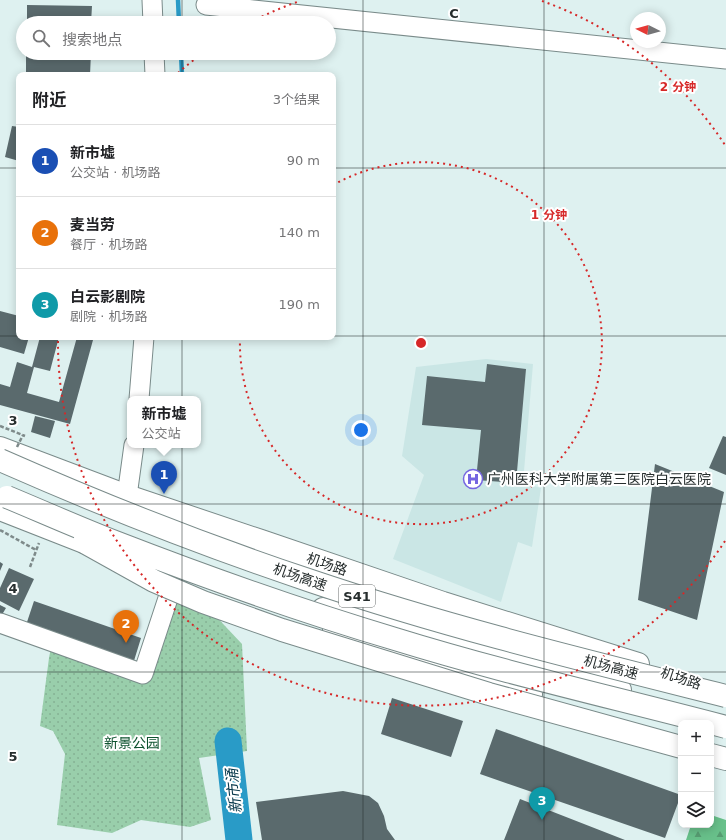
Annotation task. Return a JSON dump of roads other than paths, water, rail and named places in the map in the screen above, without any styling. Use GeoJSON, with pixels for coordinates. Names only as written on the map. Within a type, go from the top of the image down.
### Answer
{"type":"FeatureCollection","features":[{"type":"Feature","properties":{"kind":"main road","name":"机场路"},"geometry":{"type":"LineString","coordinates":[[0,448],[127,496],[436,600],[726,695]]}},
{"type":"Feature","properties":{"kind":"main road","name":"机场高速"},"geometry":{"type":"LineString","coordinates":[[0,460],[152,524],[312,582],[528,645],[726,695]]}},
{"type":"Feature","properties":{"kind":"main road"},"geometry":{"type":"LineString","coordinates":[[2,500],[114,553],[245,595],[376,646],[495,684],[678,737]]}},
{"type":"Feature","properties":{"kind":"main road"},"geometry":{"type":"LineString","coordinates":[[2,500],[154,581],[209,604],[337,648],[489,694],[678,746]]}},
{"type":"Feature","properties":{"kind":"main road","name":"S41"},"geometry":{"type":"LineString","coordinates":[[2,500],[251,593],[397,640],[507,671],[726,727]]}},
{"type":"Feature","properties":{"kind":"main road"},"geometry":{"type":"LineString","coordinates":[[245,595],[405,625],[726,723]]}},
{"type":"Feature","properties":{"kind":"main road"},"geometry":{"type":"LineString","coordinates":[[714,747],[726,751]]}},
{"type":"Feature","properties":{"kind":"main road"},"geometry":{"type":"LineString","coordinates":[[714,756],[726,759]]}},
{"type":"Feature","properties":{"kind":"street"},"geometry":{"type":"LineString","coordinates":[[152,0],[153,16]]}},
{"type":"Feature","properties":{"kind":"street"},"geometry":{"type":"LineString","coordinates":[[206,5],[312,16]]}},
{"type":"Feature","properties":{"kind":"street"},"geometry":{"type":"LineString","coordinates":[[336,18],[726,59]]}},
{"type":"Feature","properties":{"kind":"street"},"geometry":{"type":"LineString","coordinates":[[154,60],[155,72]]}},
{"type":"Feature","properties":{"kind":"street"},"geometry":{"type":"LineString","coordinates":[[139,396],[144,340]]}},
{"type":"Feature","properties":{"kind":"street"},"geometry":{"type":"LineString","coordinates":[[127,496],[134,448]]}},
{"type":"Feature","properties":{"kind":"street"},"geometry":{"type":"LineString","coordinates":[[0,623],[143,674],[176,574]]}},
{"type":"Feature","properties":{"kind":"waterway"},"geometry":{"type":"LineString","coordinates":[[178,0],[179,16]]}},
{"type":"Feature","properties":{"kind":"waterway"},"geometry":{"type":"LineString","coordinates":[[181,60],[182,72]]}},
{"type":"Feature","properties":{"kind":"waterway","name":"新市涌"},"geometry":{"type":"LineString","coordinates":[[228,741],[239,840]]}},
{"type":"Feature","properties":{"kind":"place","name":"广州医科大学附属第三医院白云医院"},"geometry":{"type":"Point","coordinates":[473,479]}},
{"type":"Feature","properties":{"kind":"place","name":"新市墟"},"geometry":{"type":"Point","coordinates":[164,494]}},
{"type":"Feature","properties":{"kind":"place","name":"麦当劳"},"geometry":{"type":"Point","coordinates":[126,643]}},
{"type":"Feature","properties":{"kind":"place","name":"白云影剧院"},"geometry":{"type":"Point","coordinates":[542,820]}},
{"type":"Feature","properties":{"kind":"park label","name":"新景公园"},"geometry":{"type":"Point","coordinates":[132,743]}}]}
